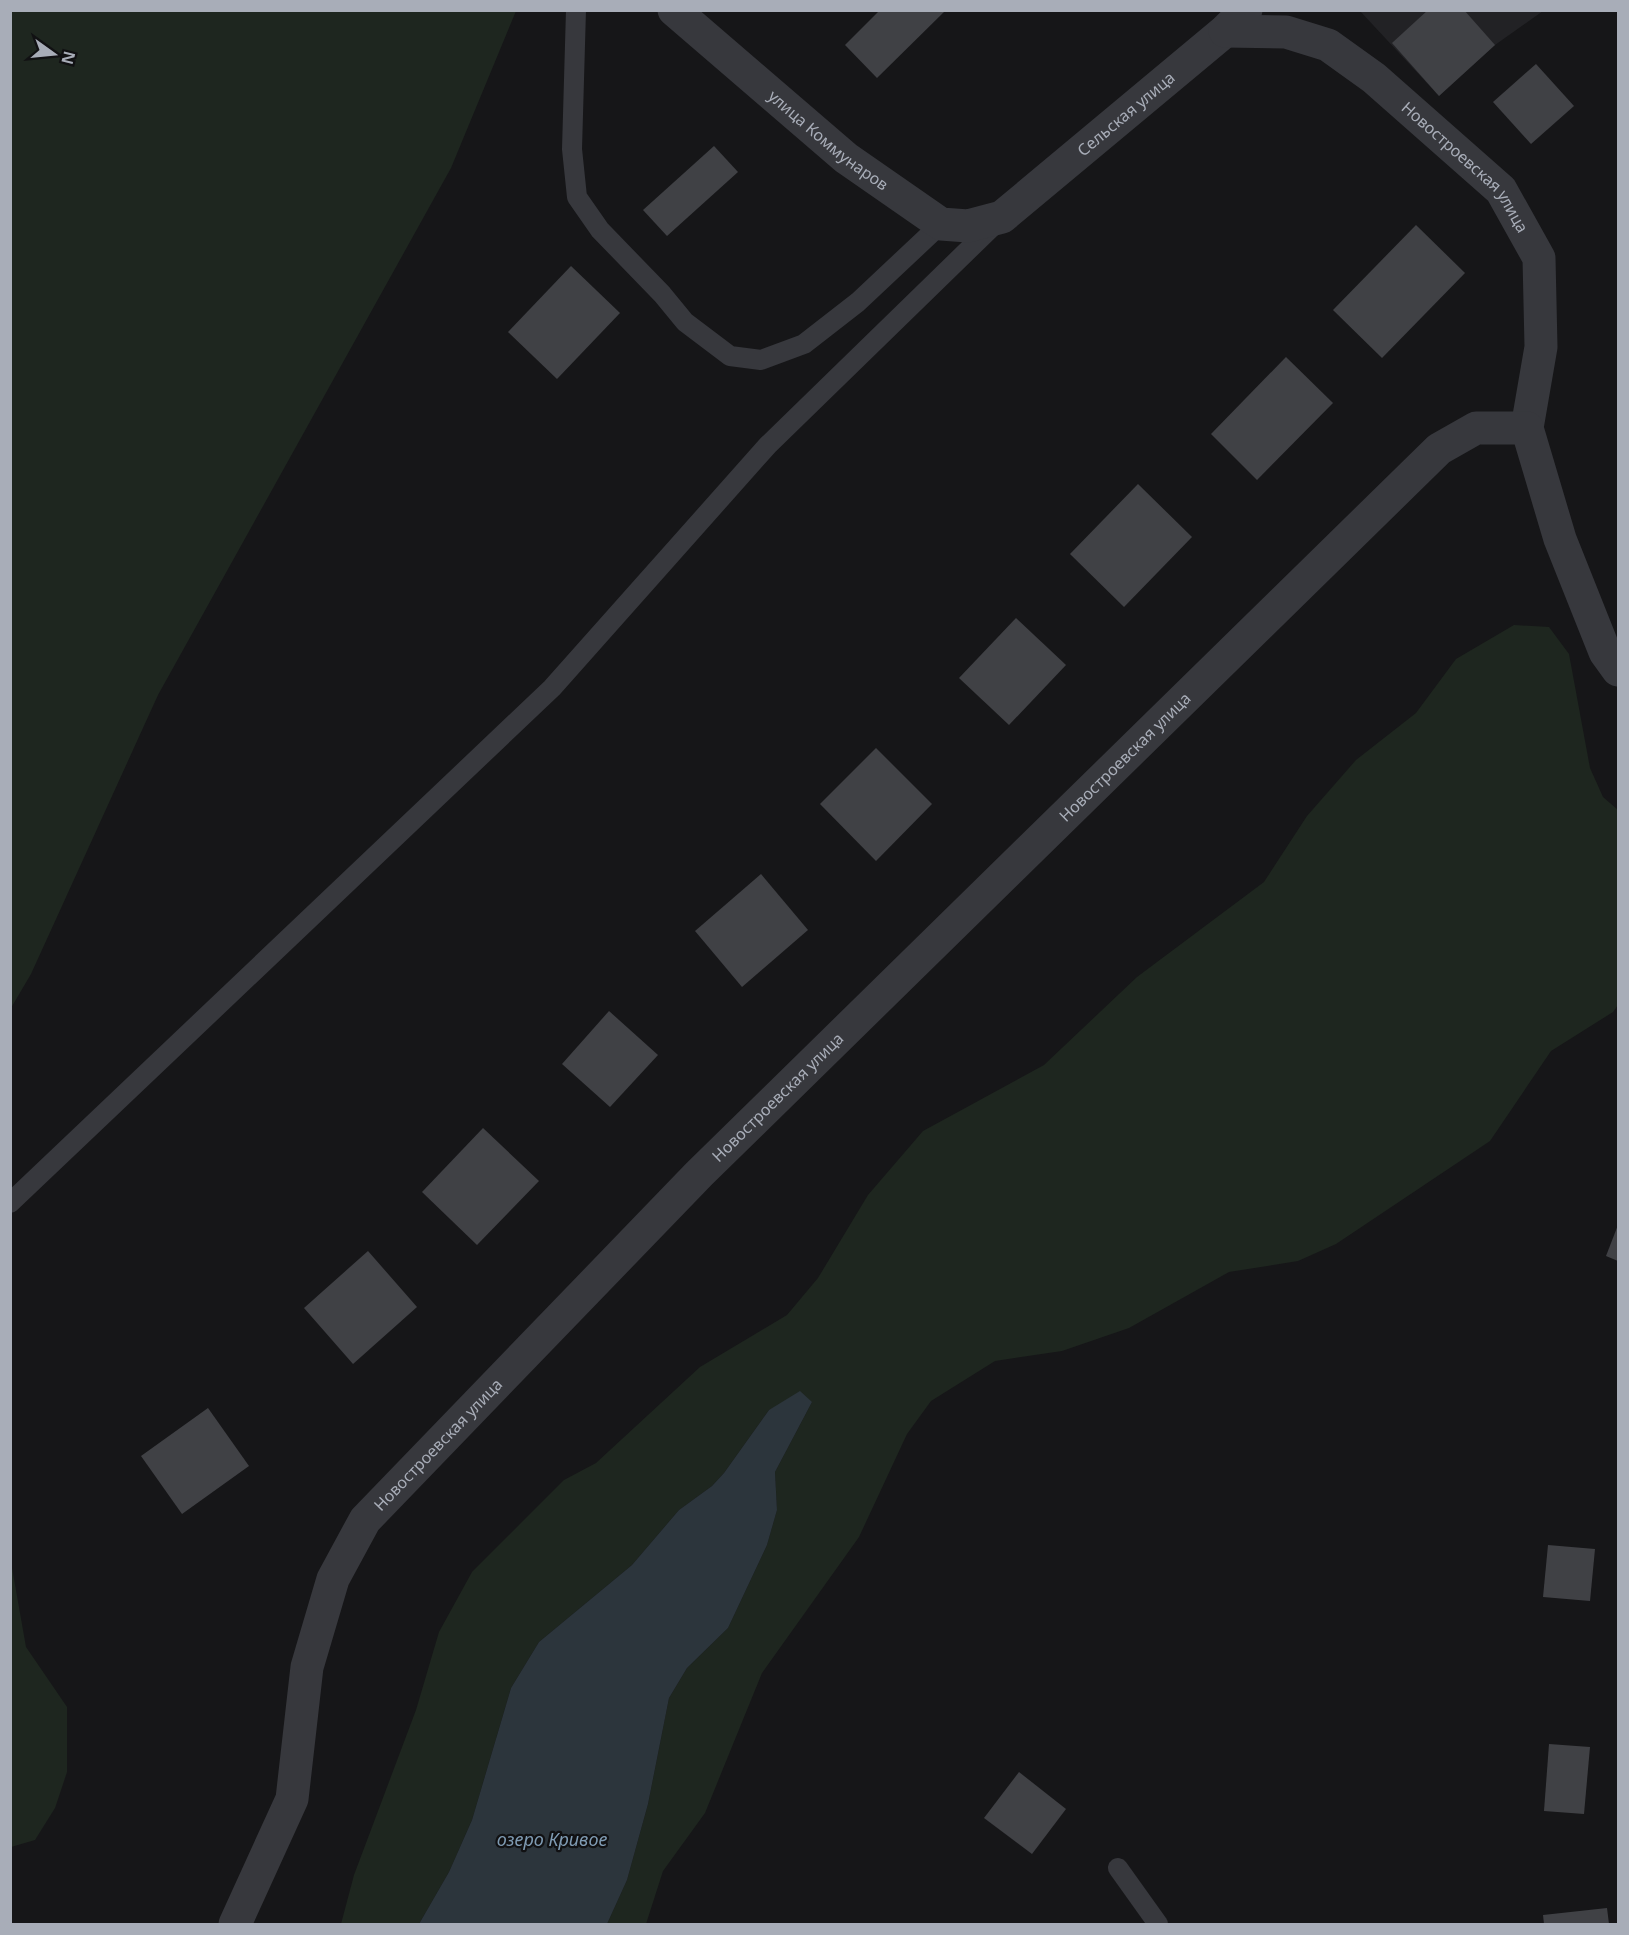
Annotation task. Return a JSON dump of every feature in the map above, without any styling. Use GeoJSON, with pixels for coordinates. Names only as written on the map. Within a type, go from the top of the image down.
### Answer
{"type":"FeatureCollection","features":[{"type":"Feature","properties":{"kind":"street","name":"улица Коммунаров"},"geometry":{"type":"LineString","coordinates":[[674,10],[846,158],[941,224]]}},
{"type":"Feature","properties":{"kind":"street","name":"Сельская улица"},"geometry":{"type":"LineString","coordinates":[[1002,217],[1235,21]]}},
{"type":"Feature","properties":{"kind":"street","name":"Новостроевская улица"},"geometry":{"type":"LineString","coordinates":[[1235,21],[1286,32],[1328,45],[1374,78],[1501,190],[1539,258],[1541,347],[1527,428],[1560,539],[1605,652],[1618,670]]}},
{"type":"Feature","properties":{"kind":"street"},"geometry":{"type":"LineString","coordinates":[[941,224],[968,226],[1002,217]]}},
{"type":"Feature","properties":{"kind":"street","name":"Новостроевская улица"},"geometry":{"type":"LineString","coordinates":[[235,1924],[292,1799],[307,1667],[333,1579],[365,1520],[699,1174],[1439,449],[1476,428],[1527,428]]}},
{"type":"Feature","properties":{"kind":"lane"},"geometry":{"type":"LineString","coordinates":[[576,10],[572,149],[577,197],[600,230],[662,294],[685,322],[730,356],[761,360],[804,344],[858,302],[941,224]]}},
{"type":"Feature","properties":{"kind":"lane"},"geometry":{"type":"LineString","coordinates":[[10,1203],[552,688],[768,446],[1002,217]]}},
{"type":"Feature","properties":{"kind":"lane"},"geometry":{"type":"LineString","coordinates":[[1118,1868],[1158,1924]]}},
{"type":"Feature","properties":{"kind":"shaded area"},"geometry":{"type":"Polygon","coordinates":[[[11,10],[516,11],[451,168],[158,695],[31,974],[11,1008],[11,10]]]}},
{"type":"Feature","properties":{"kind":"shaded area"},"geometry":{"type":"Polygon","coordinates":[[[1360,11],[1543,11],[1495,45],[1439,96],[1360,11]]]}},
{"type":"Feature","properties":{"kind":"shaded area"},"geometry":{"type":"Polygon","coordinates":[[[1514,625],[1549,627],[1569,654],[1590,768],[1603,797],[1618,810],[1618,1005],[1613,1012],[1551,1051],[1490,1141],[1336,1244],[1298,1261],[1229,1272],[1129,1328],[1062,1351],[995,1361],[931,1401],[907,1434],[859,1537],[762,1673],[705,1813],[663,1871],[646,1924],[607,1924],[627,1880],[648,1804],[669,1698],[687,1668],[728,1628],[767,1545],[777,1510],[775,1472],[812,1402],[769,1410],[724,1473],[712,1486],[679,1510],[632,1565],[539,1642],[511,1688],[472,1820],[449,1872],[419,1924],[341,1924],[354,1875],[416,1710],[439,1632],[472,1572],[564,1480],[596,1463],[700,1367],[787,1315],[818,1278],[868,1195],[923,1131],[1044,1065],[1137,977],[1264,882],[1307,816],[1356,760],[1416,713],[1456,659],[1514,625]]]}},
{"type":"Feature","properties":{"kind":"shaded area"},"geometry":{"type":"Polygon","coordinates":[[[11,1562],[26,1647],[67,1707],[67,1772],[55,1808],[35,1840],[11,1847],[11,1562]]]}},
{"type":"Feature","properties":{"kind":"water","name":"озеро Кривое"},"geometry":{"type":"Polygon","coordinates":[[[800,1391],[812,1402],[775,1472],[777,1510],[767,1545],[728,1628],[687,1668],[669,1698],[648,1804],[627,1880],[607,1924],[419,1924],[449,1872],[472,1820],[511,1688],[539,1642],[632,1565],[679,1510],[712,1486],[724,1473],[769,1410],[800,1391]]]}},
{"type":"Feature","properties":{"kind":"building"},"geometry":{"type":"Polygon","coordinates":[[[880,10],[946,10],[877,78],[845,45],[880,10]]]}},
{"type":"Feature","properties":{"kind":"building"},"geometry":{"type":"Polygon","coordinates":[[[1428,10],[1464,10],[1495,45],[1439,96],[1392,43],[1428,10]]]}},
{"type":"Feature","properties":{"kind":"building"},"geometry":{"type":"Polygon","coordinates":[[[1536,64],[1574,106],[1531,144],[1493,102],[1536,64]]]}},
{"type":"Feature","properties":{"kind":"building"},"geometry":{"type":"Polygon","coordinates":[[[714,146],[738,172],[667,236],[643,210],[714,146]]]}},
{"type":"Feature","properties":{"kind":"building"},"geometry":{"type":"Polygon","coordinates":[[[1416,225],[1465,273],[1382,358],[1333,310],[1416,225]]]}},
{"type":"Feature","properties":{"kind":"building"},"geometry":{"type":"Polygon","coordinates":[[[571,266],[620,313],[557,379],[508,332],[571,266]]]}},
{"type":"Feature","properties":{"kind":"building"},"geometry":{"type":"Polygon","coordinates":[[[1286,357],[1333,403],[1257,480],[1211,434],[1286,357]]]}},
{"type":"Feature","properties":{"kind":"building"},"geometry":{"type":"Polygon","coordinates":[[[1138,484],[1192,537],[1124,607],[1070,554],[1138,484]]]}},
{"type":"Feature","properties":{"kind":"building"},"geometry":{"type":"Polygon","coordinates":[[[1016,618],[1066,665],[1009,725],[959,678],[1016,618]]]}},
{"type":"Feature","properties":{"kind":"building"},"geometry":{"type":"Polygon","coordinates":[[[876,748],[932,804],[876,861],[820,804],[876,748]]]}},
{"type":"Feature","properties":{"kind":"building"},"geometry":{"type":"Polygon","coordinates":[[[761,874],[808,930],[742,987],[695,931],[761,874]]]}},
{"type":"Feature","properties":{"kind":"building"},"geometry":{"type":"Polygon","coordinates":[[[609,1011],[658,1055],[610,1107],[562,1064],[609,1011]]]}},
{"type":"Feature","properties":{"kind":"building"},"geometry":{"type":"Polygon","coordinates":[[[483,1128],[539,1181],[477,1245],[422,1192],[483,1128]]]}},
{"type":"Feature","properties":{"kind":"building"},"geometry":{"type":"Polygon","coordinates":[[[1618,1225],[1618,1261],[1606,1256],[1618,1225]]]}},
{"type":"Feature","properties":{"kind":"building"},"geometry":{"type":"Polygon","coordinates":[[[368,1251],[417,1307],[353,1364],[304,1308],[368,1251]]]}},
{"type":"Feature","properties":{"kind":"building"},"geometry":{"type":"Polygon","coordinates":[[[208,1408],[249,1466],[182,1514],[141,1456],[208,1408]]]}},
{"type":"Feature","properties":{"kind":"building"},"geometry":{"type":"Polygon","coordinates":[[[1548,1545],[1595,1549],[1590,1601],[1543,1597],[1548,1545]]]}},
{"type":"Feature","properties":{"kind":"building"},"geometry":{"type":"Polygon","coordinates":[[[1549,1744],[1590,1747],[1584,1814],[1544,1811],[1549,1744]]]}},
{"type":"Feature","properties":{"kind":"building"},"geometry":{"type":"Polygon","coordinates":[[[1019,1772],[1066,1809],[1032,1854],[984,1818],[1019,1772]]]}},
{"type":"Feature","properties":{"kind":"building"},"geometry":{"type":"Polygon","coordinates":[[[1607,1908],[1609,1924],[1544,1924],[1543,1915],[1607,1908]]]}}]}
